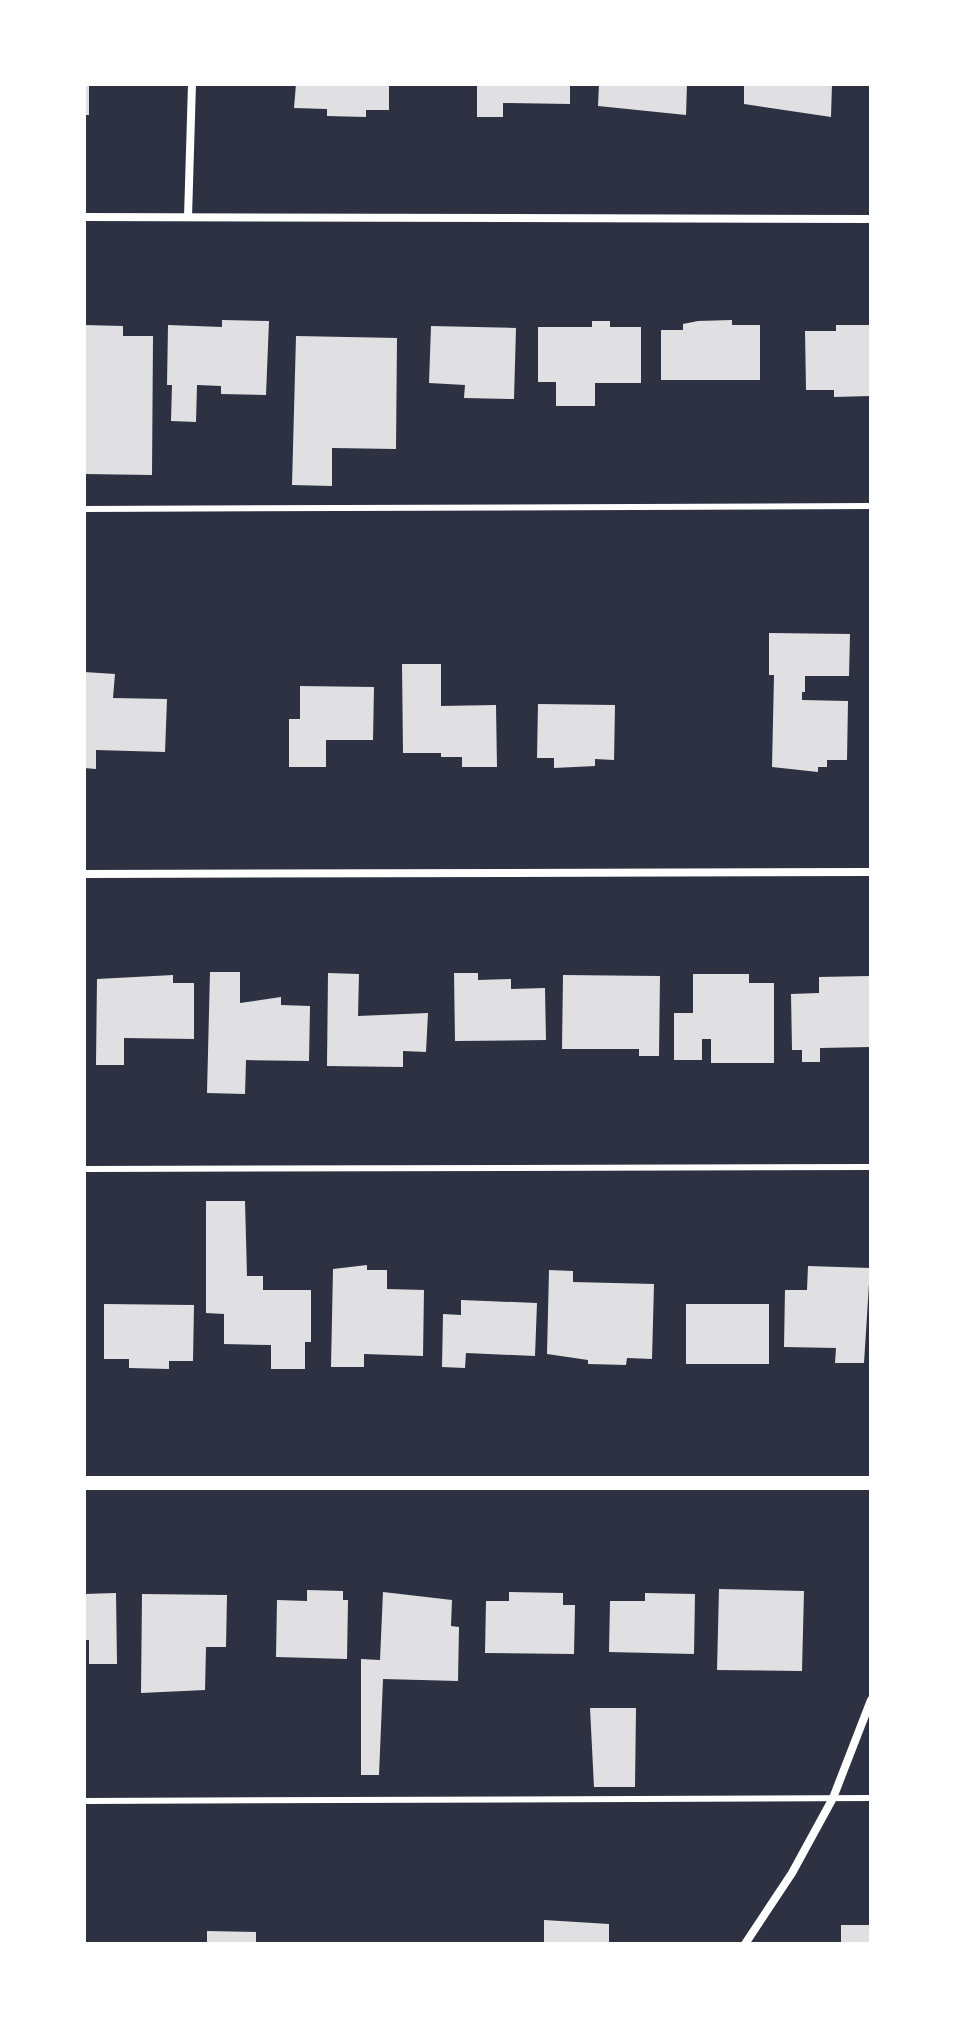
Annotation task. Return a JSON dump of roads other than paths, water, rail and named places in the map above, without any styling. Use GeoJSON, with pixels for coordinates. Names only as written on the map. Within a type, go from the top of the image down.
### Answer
{"type":"FeatureCollection","features":[{"type":"Feature","properties":{"kind":"street"},"geometry":{"type":"LineString","coordinates":[[188,217],[192,84]]}},
{"type":"Feature","properties":{"kind":"street"},"geometry":{"type":"LineString","coordinates":[[84,217],[871,219]]}},
{"type":"Feature","properties":{"kind":"street"},"geometry":{"type":"LineString","coordinates":[[84,874],[871,872]]}},
{"type":"Feature","properties":{"kind":"street"},"geometry":{"type":"LineString","coordinates":[[84,1483],[871,1483]]}},
{"type":"Feature","properties":{"kind":"street"},"geometry":{"type":"LineString","coordinates":[[745,1944],[792,1873],[833,1798],[871,1700]]}},
{"type":"Feature","properties":{"kind":"lane"},"geometry":{"type":"LineString","coordinates":[[84,509],[871,506]]}},
{"type":"Feature","properties":{"kind":"lane"},"geometry":{"type":"LineString","coordinates":[[84,1169],[871,1167]]}},
{"type":"Feature","properties":{"kind":"lane"},"geometry":{"type":"LineString","coordinates":[[84,1801],[871,1798]]}}]}
